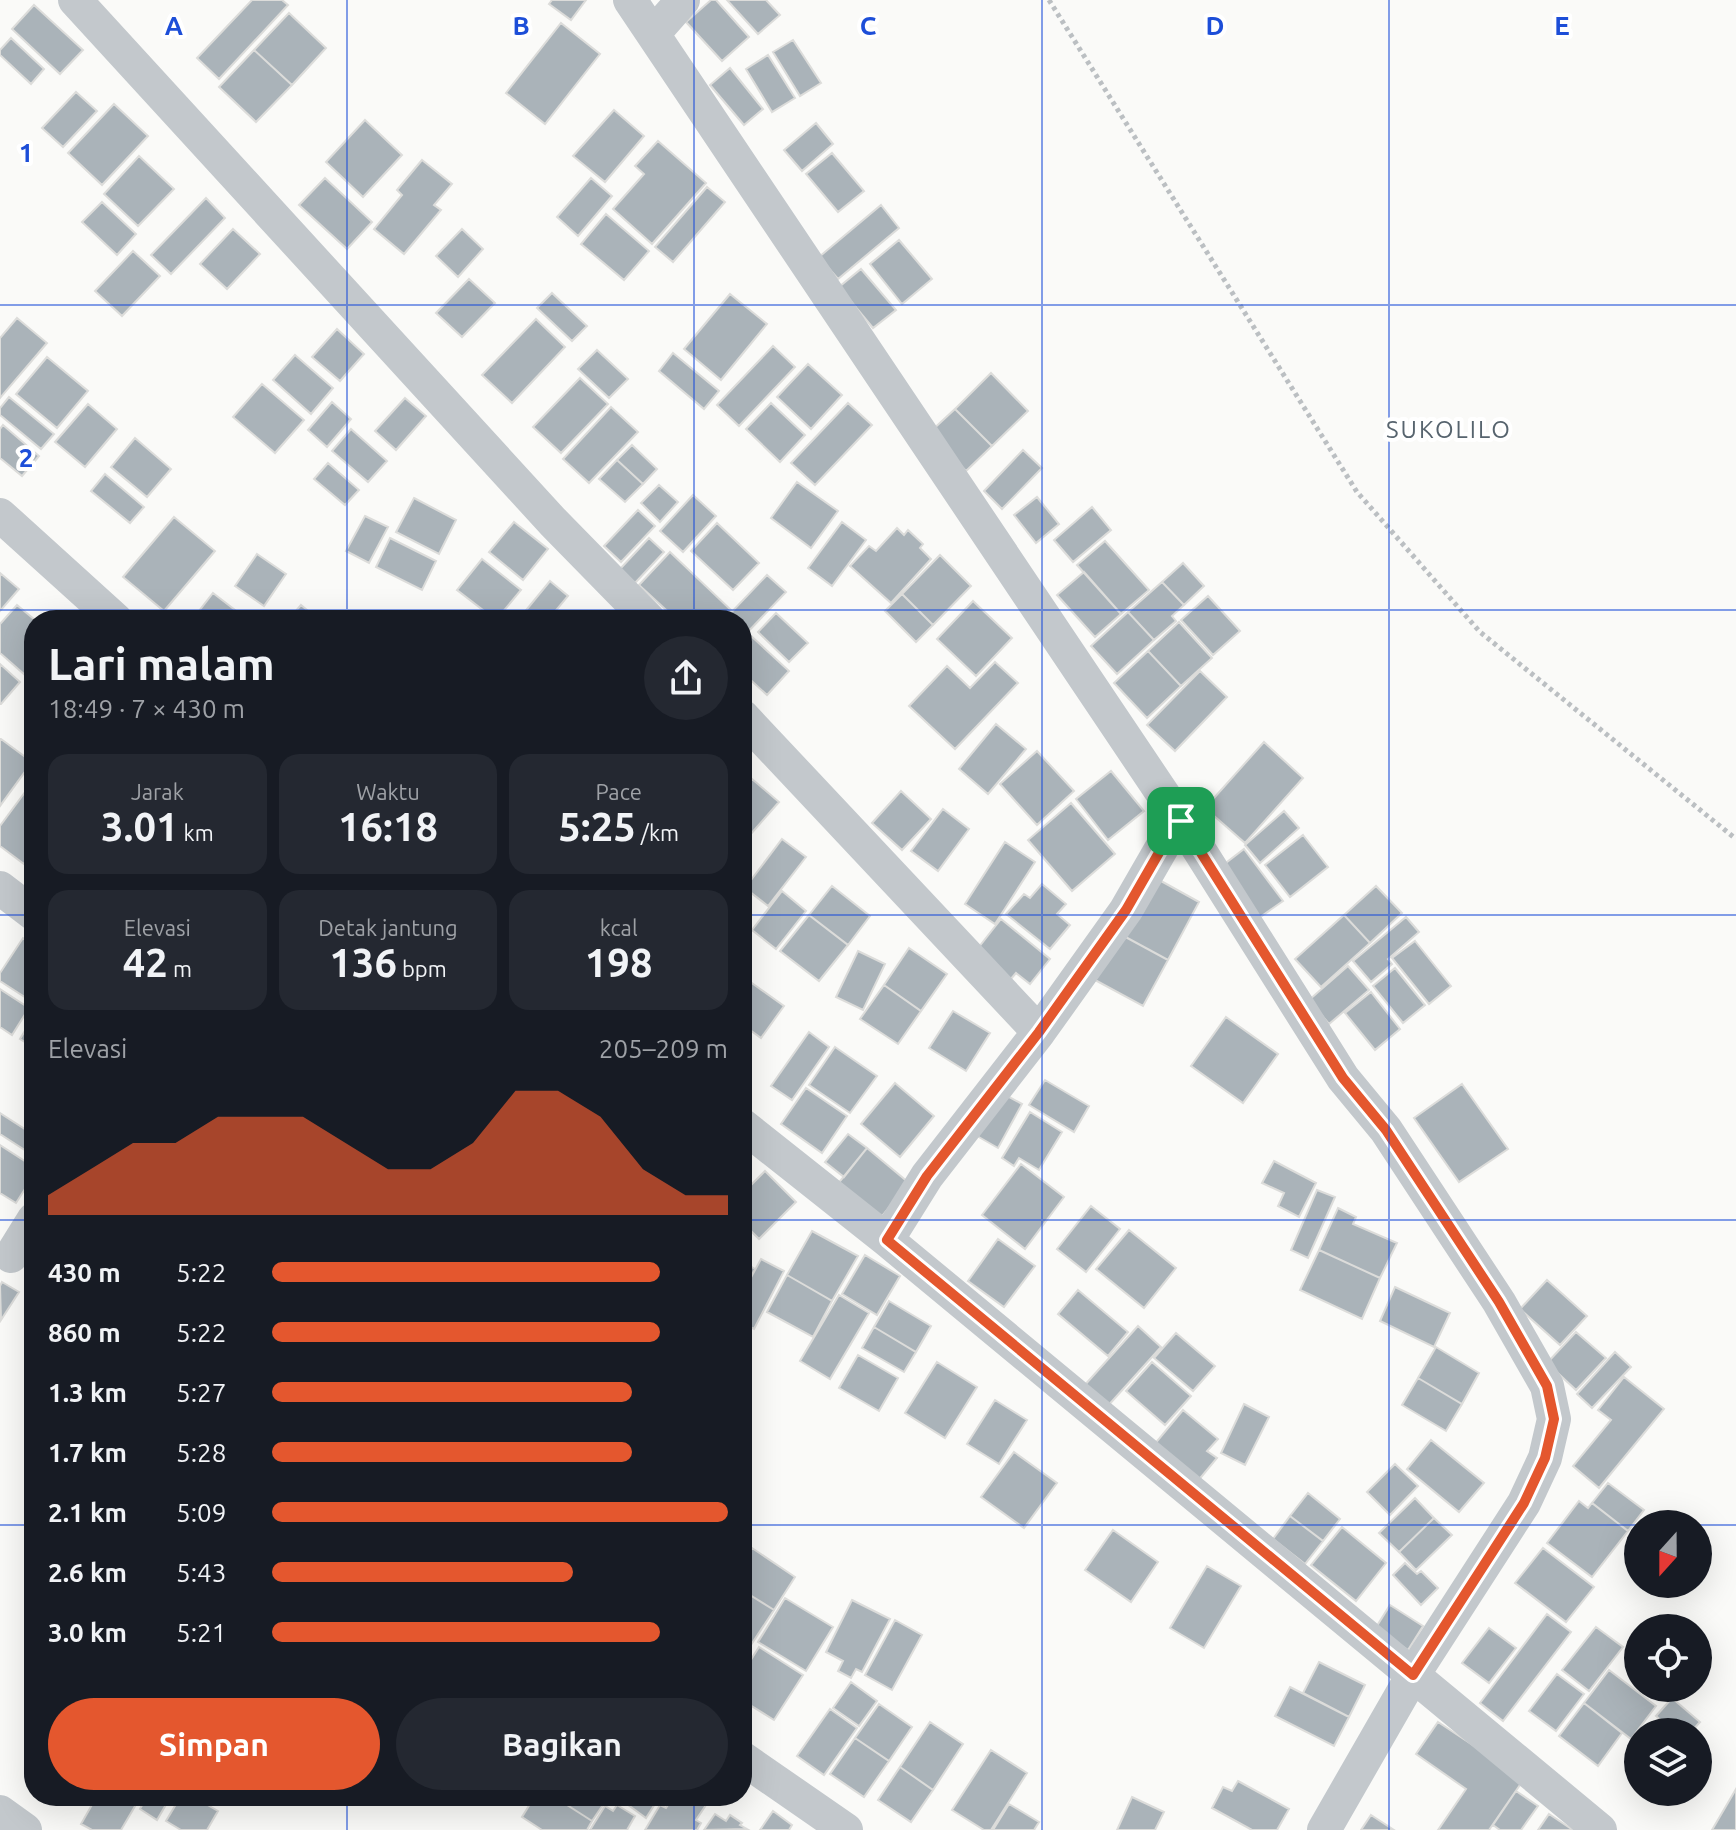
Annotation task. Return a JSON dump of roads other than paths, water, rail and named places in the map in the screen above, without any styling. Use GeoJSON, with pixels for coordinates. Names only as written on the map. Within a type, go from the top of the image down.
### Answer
{"type":"FeatureCollection","features":[{"type":"Feature","properties":{"kind":"street"},"geometry":{"type":"LineString","coordinates":[[75,0],[553,522],[639,610]]}},
{"type":"Feature","properties":{"kind":"street"},"geometry":{"type":"LineString","coordinates":[[630,0],[1181,821],[1343,1078],[1386,1130],[1499,1302],[1547,1386],[1554,1419],[1545,1458],[1524,1503],[1413,1675],[1324,1830]]}},
{"type":"Feature","properties":{"kind":"street"},"geometry":{"type":"LineString","coordinates":[[653,34],[683,0]]}},
{"type":"Feature","properties":{"kind":"street"},"geometry":{"type":"LineString","coordinates":[[0,515],[105,610]]}},
{"type":"Feature","properties":{"kind":"street"},"geometry":{"type":"LineString","coordinates":[[752,727],[1039,1032]]}},
{"type":"Feature","properties":{"kind":"street"},"geometry":{"type":"LineString","coordinates":[[887,1240],[927,1176],[1039,1032],[1126,910],[1181,821]]}},
{"type":"Feature","properties":{"kind":"street"},"geometry":{"type":"LineString","coordinates":[[0,888],[24,906]]}},
{"type":"Feature","properties":{"kind":"street"},"geometry":{"type":"LineString","coordinates":[[752,1133],[887,1240],[1600,1830]]}},
{"type":"Feature","properties":{"kind":"street"},"geometry":{"type":"LineString","coordinates":[[15,1258],[24,1240]]}},
{"type":"Feature","properties":{"kind":"street"},"geometry":{"type":"LineString","coordinates":[[752,1765],[846,1830]]}},
{"type":"Feature","properties":{"kind":"street"},"geometry":{"type":"LineString","coordinates":[[0,1812],[25,1830]]}},
{"type":"Feature","properties":{"kind":"district","name":"SUKOLILO"},"geometry":{"type":"Point","coordinates":[1449,430]}}]}
